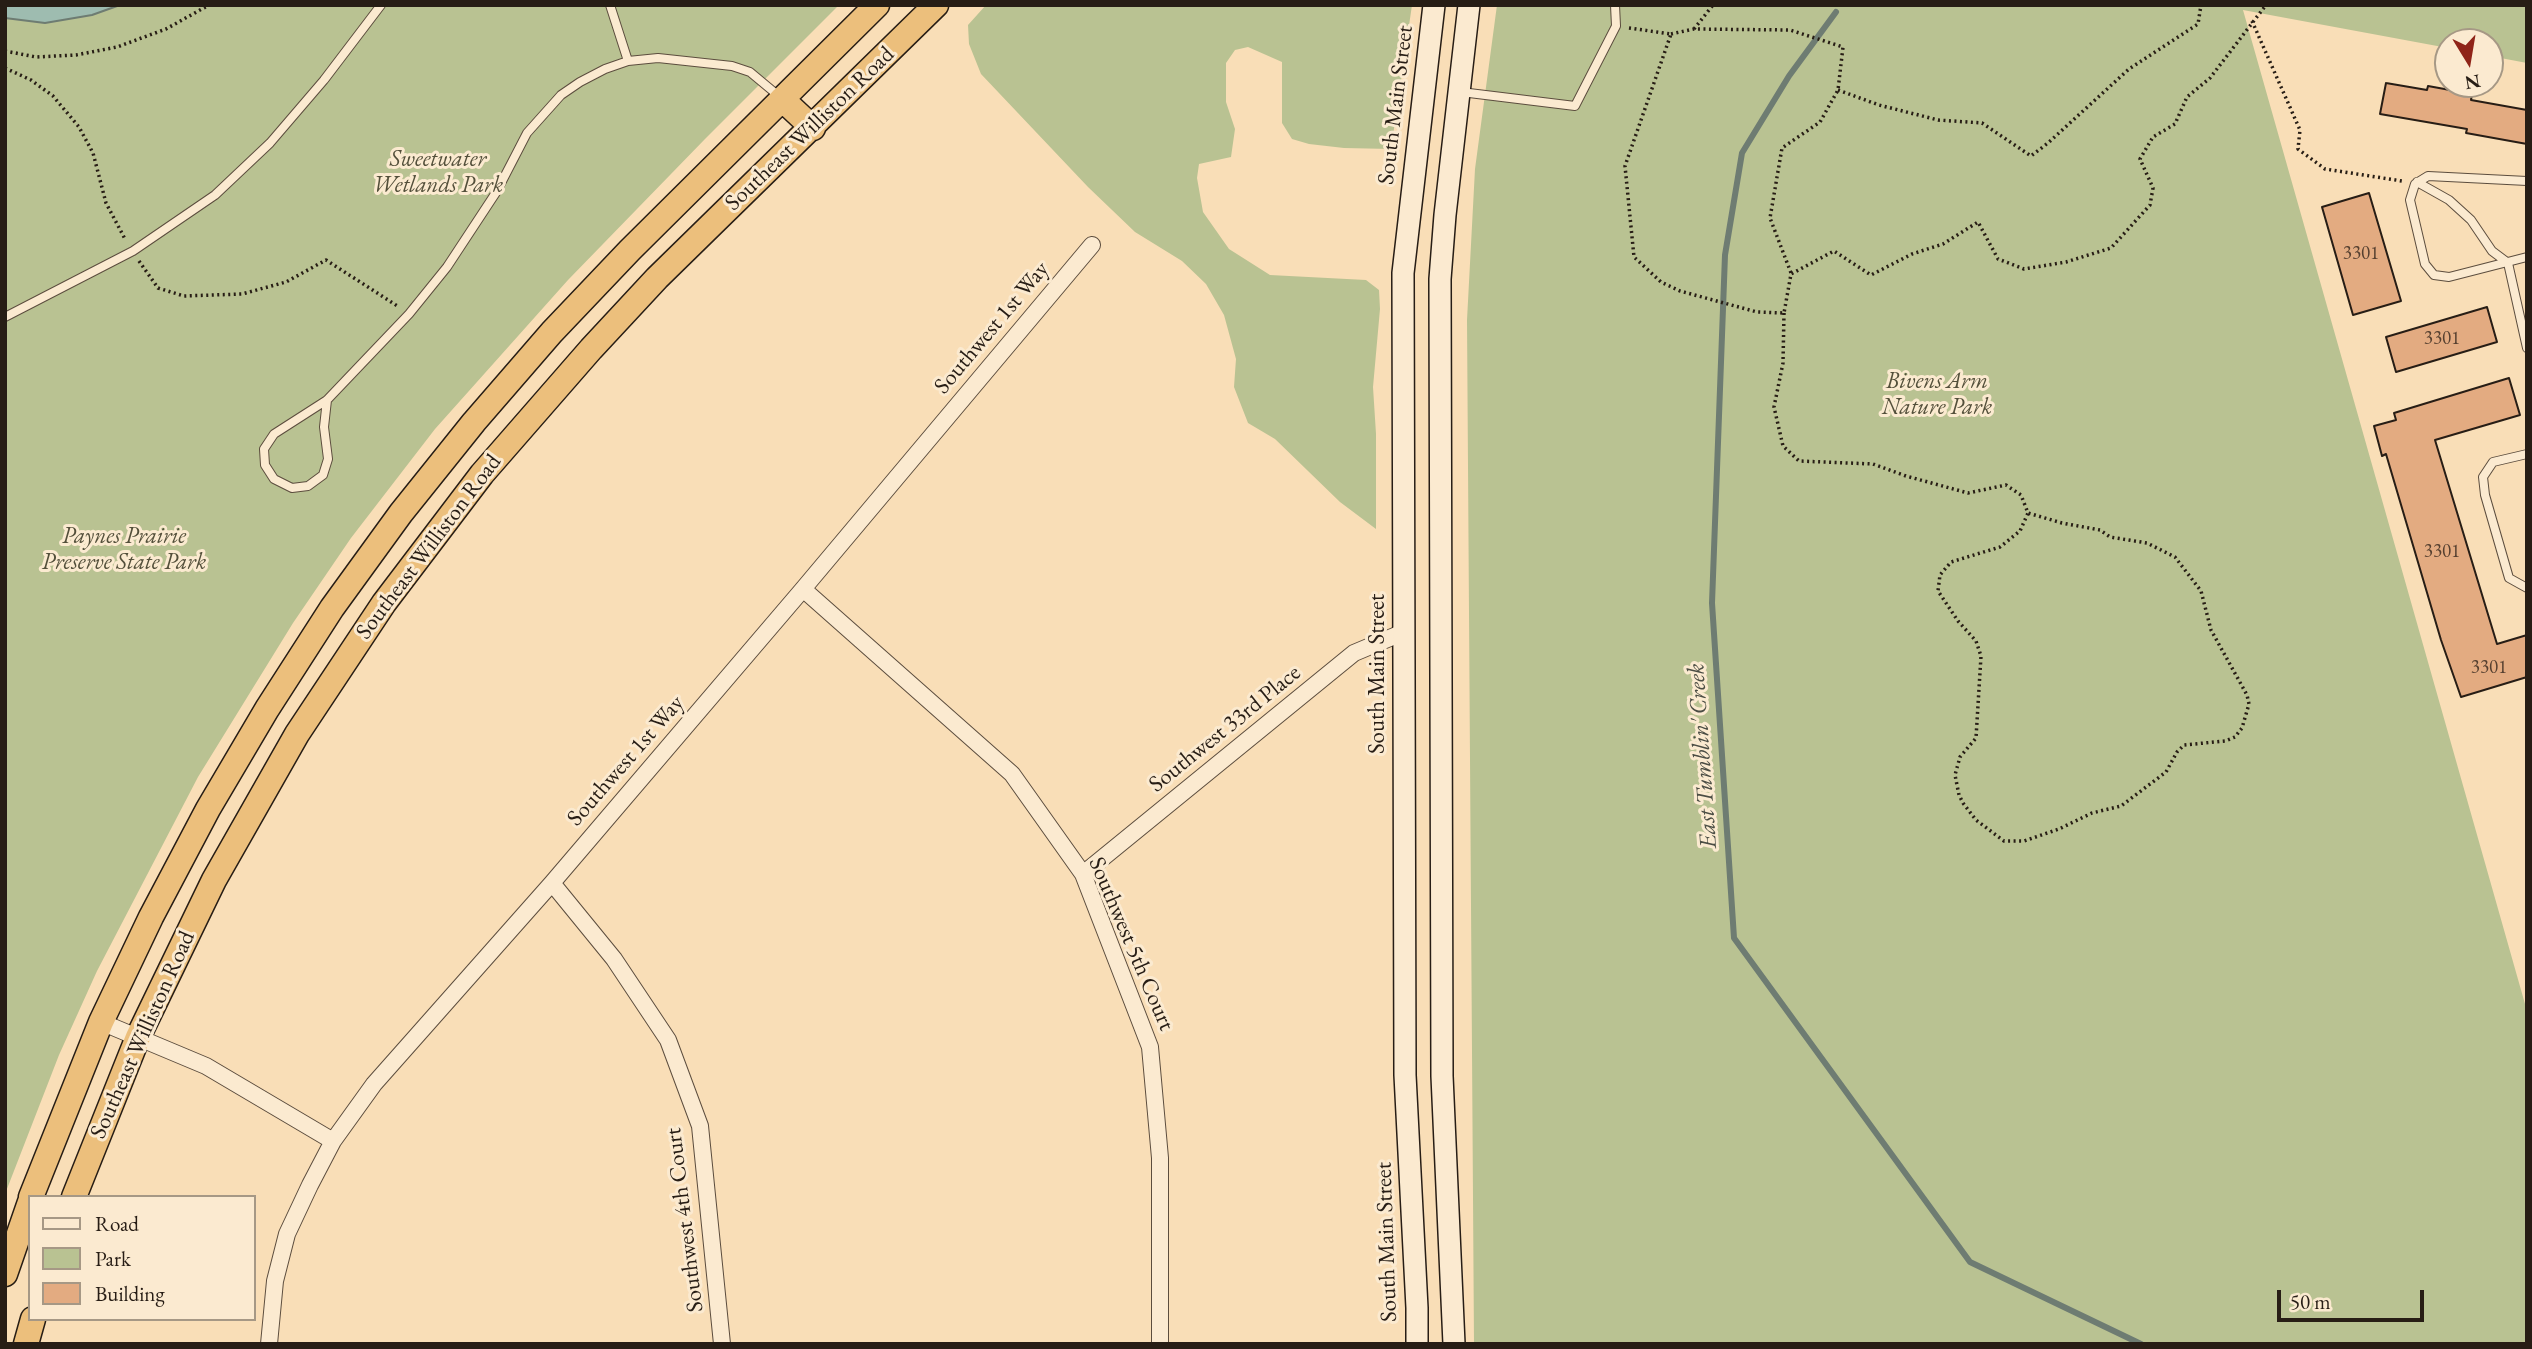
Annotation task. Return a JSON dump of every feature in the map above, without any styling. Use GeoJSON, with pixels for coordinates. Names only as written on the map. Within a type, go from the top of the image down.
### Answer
{"type":"FeatureCollection","features":[{"type":"Feature","properties":{"kind":"highway","name":"Southeast Williston Road"},"geometry":{"type":"LineString","coordinates":[[33,1195],[101,1022],[151,917],[221,787],[332,608],[401,513],[474,422],[552,332],[877,5]]}},
{"type":"Feature","properties":{"kind":"highway","name":"Southeast Williston Road"},"geometry":{"type":"LineString","coordinates":[[75,1195],[138,1037],[214,880],[259,798],[341,666],[414,562],[482,474],[657,278],[936,5]]}},
{"type":"Feature","properties":{"kind":"highway"},"geometry":{"type":"LineString","coordinates":[[782,99],[813,128]]}},
{"type":"Feature","properties":{"kind":"highway"},"geometry":{"type":"LineString","coordinates":[[5,1274],[28,1208]]}},
{"type":"Feature","properties":{"kind":"highway"},"geometry":{"type":"LineString","coordinates":[[26,1344],[32,1321]]}},
{"type":"Feature","properties":{"kind":"main road","name":"South Main Street"},"geometry":{"type":"LineString","coordinates":[[1417,1344],[1405,1075],[1403,273],[1434,5]]}},
{"type":"Feature","properties":{"kind":"main road"},"geometry":{"type":"LineString","coordinates":[[1454,1344],[1442,1076],[1440,279],[1469,5]]}},
{"type":"Feature","properties":{"kind":"main road"},"geometry":{"type":"LineString","coordinates":[[1410,214],[1445,215]]}},
{"type":"Feature","properties":{"kind":"main road"},"geometry":{"type":"LineString","coordinates":[[1404,632],[1441,631]]}},
{"type":"Feature","properties":{"kind":"street","name":"Southwest 1st Way"},"geometry":{"type":"LineString","coordinates":[[269,1344],[275,1281],[288,1234],[333,1142],[374,1084],[552,883],[1092,245]]}},
{"type":"Feature","properties":{"kind":"street","name":"Southwest 5th Court"},"geometry":{"type":"LineString","coordinates":[[803,589],[1012,775],[1083,874],[1150,1047],[1160,1158],[1160,1344]]}},
{"type":"Feature","properties":{"kind":"street","name":"Southwest 33rd Place"},"geometry":{"type":"LineString","coordinates":[[1083,874],[1354,653],[1404,632]]}},
{"type":"Feature","properties":{"kind":"street","name":"Southwest 4th Court"},"geometry":{"type":"LineString","coordinates":[[552,883],[614,959],[668,1040],[700,1126],[722,1344]]}},
{"type":"Feature","properties":{"kind":"street"},"geometry":{"type":"LineString","coordinates":[[101,1022],[206,1066],[333,1142]]}},
{"type":"Feature","properties":{"kind":"lane"},"geometry":{"type":"LineString","coordinates":[[5,317],[133,251],[215,195],[270,143],[324,80],[381,5]]}},
{"type":"Feature","properties":{"kind":"lane"},"geometry":{"type":"LineString","coordinates":[[610,5],[628,61]]}},
{"type":"Feature","properties":{"kind":"lane"},"geometry":{"type":"LineString","coordinates":[[1458,91],[1575,106],[1616,26],[1615,5]]}},
{"type":"Feature","properties":{"kind":"lane"},"geometry":{"type":"LineString","coordinates":[[327,400],[324,427],[328,458],[323,475],[308,486],[292,488],[274,479],[265,465],[264,449],[274,434],[327,400],[409,314],[447,267],[490,202],[527,133],[561,95],[605,69],[628,61],[658,58],[732,66],[750,72],[782,99]]}},
{"type":"Feature","properties":{"kind":"lane"},"geometry":{"type":"LineString","coordinates":[[2527,181],[2428,176],[2417,182],[2410,200],[2425,264],[2434,275],[2449,277],[2527,257]]}},
{"type":"Feature","properties":{"kind":"lane"},"geometry":{"type":"LineString","coordinates":[[2417,182],[2449,200],[2471,220],[2492,251],[2508,264],[2527,348]]}},
{"type":"Feature","properties":{"kind":"lane"},"geometry":{"type":"LineString","coordinates":[[2527,454],[2493,462],[2483,477],[2485,495],[2509,578],[2527,588]]}},
{"type":"Feature","properties":{"kind":"path"},"geometry":{"type":"LineString","coordinates":[[5,51],[36,57],[76,55],[117,47],[166,29],[209,5]]}},
{"type":"Feature","properties":{"kind":"path"},"geometry":{"type":"LineString","coordinates":[[1694,29],[1713,5]]}},
{"type":"Feature","properties":{"kind":"path"},"geometry":{"type":"LineString","coordinates":[[1838,90],[1879,105],[1938,120],[1982,123],[2031,156],[2129,69],[2198,24],[2201,5]]}},
{"type":"Feature","properties":{"kind":"path"},"geometry":{"type":"LineString","coordinates":[[1791,274],[1833,251],[1871,275],[1912,254],[1943,244],[1978,222],[1998,259],[2024,269],[2066,262],[2111,248],[2150,205],[2153,188],[2140,159],[2153,136],[2175,124],[2188,97],[2210,78],[2266,5]]}},
{"type":"Feature","properties":{"kind":"path"},"geometry":{"type":"LineString","coordinates":[[2252,22],[2300,130],[2298,149],[2325,169],[2417,182]]}},
{"type":"Feature","properties":{"kind":"path"},"geometry":{"type":"LineString","coordinates":[[1616,26],[1671,34],[1694,29],[1790,30],[1843,47],[1838,90],[1820,122],[1782,148],[1770,218],[1791,274],[1784,313],[1783,362],[1774,407],[1783,446],[1799,461],[1873,464],[1968,493],[2006,485],[2021,495],[2028,513],[2020,531],[2000,547],[1951,562],[1940,575],[1938,591],[1958,621],[1976,641],[1981,656],[1976,738],[1960,757],[1955,775],[1959,795],[1976,820],[2004,841],[2024,841],[2059,829],[2092,813],[2121,806],[2166,772],[2184,745],[2225,741],[2235,737],[2242,728],[2249,704],[2247,695],[2211,630],[2200,591],[2175,557],[2147,542],[2110,537],[2100,530],[2028,513]]}},
{"type":"Feature","properties":{"kind":"path"},"geometry":{"type":"LineString","coordinates":[[1671,34],[1625,166],[1634,257],[1661,282],[1679,291],[1757,312],[1784,313]]}},
{"type":"Feature","properties":{"kind":"path"},"geometry":{"type":"LineString","coordinates":[[5,68],[30,80],[53,96],[79,127],[93,153],[106,203],[148,276],[158,288],[184,296],[242,294],[286,282],[326,260],[373,288],[409,314]]}},
{"type":"Feature","properties":{"kind":"green space","name":"Sweetwater Wetlands Park"},"geometry":{"type":"Polygon","coordinates":[[[5,5],[839,5],[568,280],[435,429],[351,538],[293,623],[198,777],[97,971],[59,1055],[5,1194],[5,5]]]}},
{"type":"Feature","properties":{"kind":"green space"},"geometry":{"type":"Polygon","coordinates":[[[986,5],[1412,5],[1391,149],[1344,148],[1292,139],[1282,123],[1282,62],[1248,47],[1235,50],[1226,63],[1226,102],[1235,129],[1231,157],[1199,164],[1197,178],[1203,212],[1229,249],[1270,275],[1366,280],[1379,290],[1380,309],[1373,387],[1376,529],[1340,502],[1275,439],[1248,423],[1234,387],[1236,359],[1224,315],[1206,284],[1182,261],[1135,232],[1088,187],[981,74],[969,44],[968,25],[986,5]]]}},
{"type":"Feature","properties":{"kind":"green space","name":"Bivens Arm Nature Park"},"geometry":{"type":"Polygon","coordinates":[[[1497,5],[2527,5],[2527,63],[2504,59],[2504,28],[2434,28],[2434,45],[2243,10],[2527,1011],[2527,1344],[1474,1344],[1467,320],[1475,169],[1497,5]]]}},
{"type":"Feature","properties":{"kind":"shaded area"},"geometry":{"type":"Polygon","coordinates":[[[5,5],[120,5],[92,15],[45,23],[5,18],[5,5]]]}},
{"type":"Feature","properties":{"kind":"building"},"geometry":{"type":"Polygon","coordinates":[[[2386,83],[2427,90],[2428,86],[2434,87],[2434,98],[2471,98],[2527,110],[2527,144],[2466,133],[2467,129],[2380,114],[2386,83]]]}},
{"type":"Feature","properties":{"kind":"building"},"geometry":{"type":"Polygon","coordinates":[[[2369,193],[2401,301],[2353,315],[2322,207],[2369,193]]]}},
{"type":"Feature","properties":{"kind":"building"},"geometry":{"type":"Polygon","coordinates":[[[2487,307],[2497,342],[2396,372],[2386,337],[2487,307]]]}},
{"type":"Feature","properties":{"kind":"building"},"geometry":{"type":"Polygon","coordinates":[[[2509,378],[2520,415],[2435,440],[2497,644],[2527,635],[2527,677],[2461,697],[2441,640],[2386,454],[2382,456],[2374,426],[2396,420],[2394,413],[2509,378]]]}},
{"type":"Feature","properties":{"kind":"waterway","name":"East Tumblin' Creek"},"geometry":{"type":"LineString","coordinates":[[1836,12],[1789,76],[1742,153],[1725,255],[1712,603],[1734,938],[1970,1262],[2141,1344]]}},
{"type":"Feature","properties":{"kind":"park label","name":"Paynes Prairie Preserve State Park"},"geometry":{"type":"Point","coordinates":[124,550]}}]}
